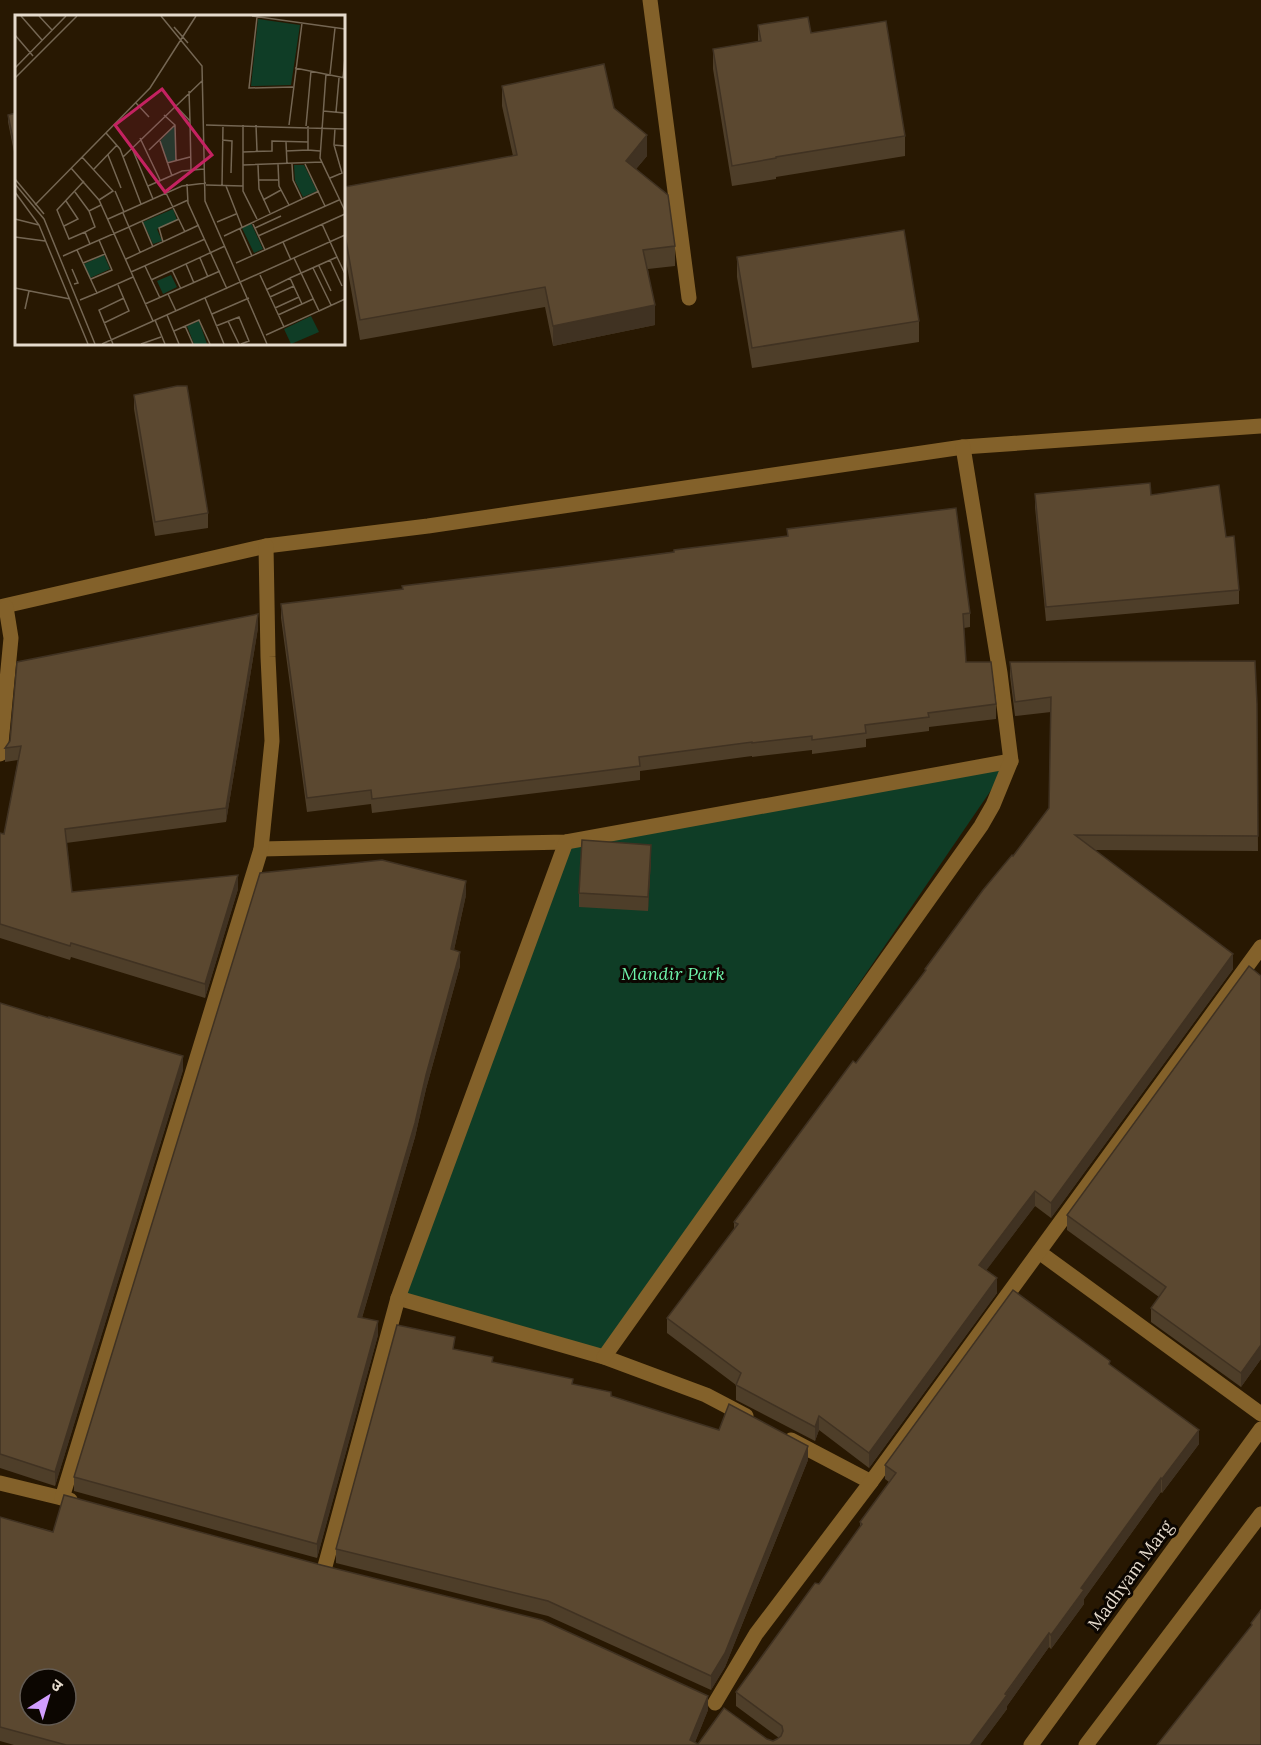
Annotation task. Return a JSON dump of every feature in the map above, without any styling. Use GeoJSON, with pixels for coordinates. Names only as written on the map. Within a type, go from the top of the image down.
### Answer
{"type":"FeatureCollection","features":[{"type":"Feature","properties":{"kind":"street"},"geometry":{"type":"LineString","coordinates":[[650,0],[689,298]]}},
{"type":"Feature","properties":{"kind":"street"},"geometry":{"type":"LineString","coordinates":[[0,754],[11,638],[3,607],[266,546],[428,526],[963,447],[1261,426]]}},
{"type":"Feature","properties":{"kind":"street"},"geometry":{"type":"LineString","coordinates":[[604,1357],[981,826],[993,805],[1011,761],[1000,674],[963,447]]}},
{"type":"Feature","properties":{"kind":"street"},"geometry":{"type":"LineString","coordinates":[[62,1498],[261,849],[272,741],[266,546]]}},
{"type":"Feature","properties":{"kind":"street"},"geometry":{"type":"LineString","coordinates":[[261,849],[566,842],[1011,761]]}},
{"type":"Feature","properties":{"kind":"street"},"geometry":{"type":"LineString","coordinates":[[324,1570],[398,1298],[566,842]]}},
{"type":"Feature","properties":{"kind":"street"},"geometry":{"type":"LineString","coordinates":[[714,1704],[756,1634],[871,1482],[1261,947]]}},
{"type":"Feature","properties":{"kind":"street"},"geometry":{"type":"LineString","coordinates":[[1039,1252],[1261,1414]]}},
{"type":"Feature","properties":{"kind":"street"},"geometry":{"type":"LineString","coordinates":[[398,1298],[604,1357],[706,1395],[757,1422]]}},
{"type":"Feature","properties":{"kind":"street","name":"Madhyam Marg"},"geometry":{"type":"LineString","coordinates":[[1031,1745],[1261,1429]]}},
{"type":"Feature","properties":{"kind":"street"},"geometry":{"type":"LineString","coordinates":[[778,1433],[871,1482]]}},
{"type":"Feature","properties":{"kind":"street"},"geometry":{"type":"LineString","coordinates":[[0,1483],[85,1504]]}},
{"type":"Feature","properties":{"kind":"street"},"geometry":{"type":"LineString","coordinates":[[1086,1745],[1261,1514]]}},
{"type":"Feature","properties":{"kind":"green space","name":"Mandir Park"},"geometry":{"type":"Polygon","coordinates":[[[1011,761],[604,1357],[398,1298],[566,842],[1011,761]]]}},
{"type":"Feature","properties":{"kind":"building"},"geometry":{"type":"Polygon","coordinates":[[[808,17],[811,33],[886,21],[905,136],[732,166],[713,49],[761,41],[758,25],[808,17]]]}},
{"type":"Feature","properties":{"kind":"building"},"geometry":{"type":"Polygon","coordinates":[[[604,64],[614,108],[647,135],[626,161],[668,195],[675,246],[643,250],[655,305],[553,326],[545,287],[360,320],[345,235],[345,187],[517,155],[502,86],[604,64]]]}},
{"type":"Feature","properties":{"kind":"building"},"geometry":{"type":"Polygon","coordinates":[[[15,113],[15,149],[8,115],[15,113]]]}},
{"type":"Feature","properties":{"kind":"building"},"geometry":{"type":"Polygon","coordinates":[[[904,230],[919,321],[752,348],[737,257],[904,230]]]}},
{"type":"Feature","properties":{"kind":"building"},"geometry":{"type":"Polygon","coordinates":[[[187,386],[208,513],[155,522],[134,395],[187,386]]]}},
{"type":"Feature","properties":{"kind":"building"},"geometry":{"type":"Polygon","coordinates":[[[1150,483],[1151,495],[1219,485],[1226,537],[1234,536],[1239,590],[1046,607],[1035,494],[1150,483]]]}},
{"type":"Feature","properties":{"kind":"building"},"geometry":{"type":"Polygon","coordinates":[[[956,508],[970,613],[963,614],[966,662],[991,662],[996,704],[928,713],[929,717],[865,725],[866,733],[812,740],[812,736],[752,742],[639,757],[640,766],[372,799],[371,790],[307,798],[281,604],[788,536],[787,529],[956,508]]]}},
{"type":"Feature","properties":{"kind":"building"},"geometry":{"type":"Polygon","coordinates":[[[258,614],[226,808],[65,829],[72,892],[238,875],[205,984],[0,924],[0,833],[4,834],[21,746],[5,748],[10,741],[17,662],[258,614]]]}},
{"type":"Feature","properties":{"kind":"building"},"geometry":{"type":"Polygon","coordinates":[[[1255,661],[1258,836],[1075,835],[1233,954],[1051,1203],[1035,1191],[979,1265],[997,1278],[869,1453],[819,1416],[815,1427],[736,1385],[741,1373],[667,1318],[738,1224],[734,1222],[853,1061],[856,1063],[983,890],[1013,856],[1049,808],[1051,697],[1015,702],[1010,662],[1255,661]]]}},
{"type":"Feature","properties":{"kind":"building"},"geometry":{"type":"Polygon","coordinates":[[[582,840],[651,845],[648,897],[579,893],[582,840]]]}},
{"type":"Feature","properties":{"kind":"building"},"geometry":{"type":"Polygon","coordinates":[[[382,860],[466,881],[451,949],[460,952],[415,1123],[358,1317],[378,1321],[317,1544],[74,1477],[260,873],[382,860]]]}},
{"type":"Feature","properties":{"kind":"building"},"geometry":{"type":"Polygon","coordinates":[[[1249,966],[1261,976],[1261,1345],[1241,1373],[1151,1308],[1166,1287],[1067,1215],[1249,966]]]}},
{"type":"Feature","properties":{"kind":"building"},"geometry":{"type":"Polygon","coordinates":[[[0,1003],[183,1056],[55,1472],[0,1454],[0,1003]]]}},
{"type":"Feature","properties":{"kind":"building"},"geometry":{"type":"Polygon","coordinates":[[[1013,1290],[1199,1430],[1081,1588],[1084,1590],[1051,1635],[1049,1633],[970,1745],[66,1745],[0,1727],[0,1517],[53,1532],[64,1495],[321,1565],[542,1620],[708,1696],[690,1740],[698,1744],[724,1708],[773,1741],[781,1736],[782,1726],[736,1692],[815,1583],[819,1584],[896,1473],[885,1465],[1013,1290]]]}},
{"type":"Feature","properties":{"kind":"building"},"geometry":{"type":"Polygon","coordinates":[[[397,1325],[455,1337],[453,1349],[493,1357],[492,1362],[573,1379],[572,1384],[611,1392],[611,1396],[719,1430],[729,1404],[808,1446],[725,1653],[711,1676],[548,1601],[336,1549],[397,1325]]]}},
{"type":"Feature","properties":{"kind":"building"},"geometry":{"type":"Polygon","coordinates":[[[1261,1610],[1261,1745],[1157,1745],[1252,1625],[1251,1623],[1261,1610]]]}}]}
